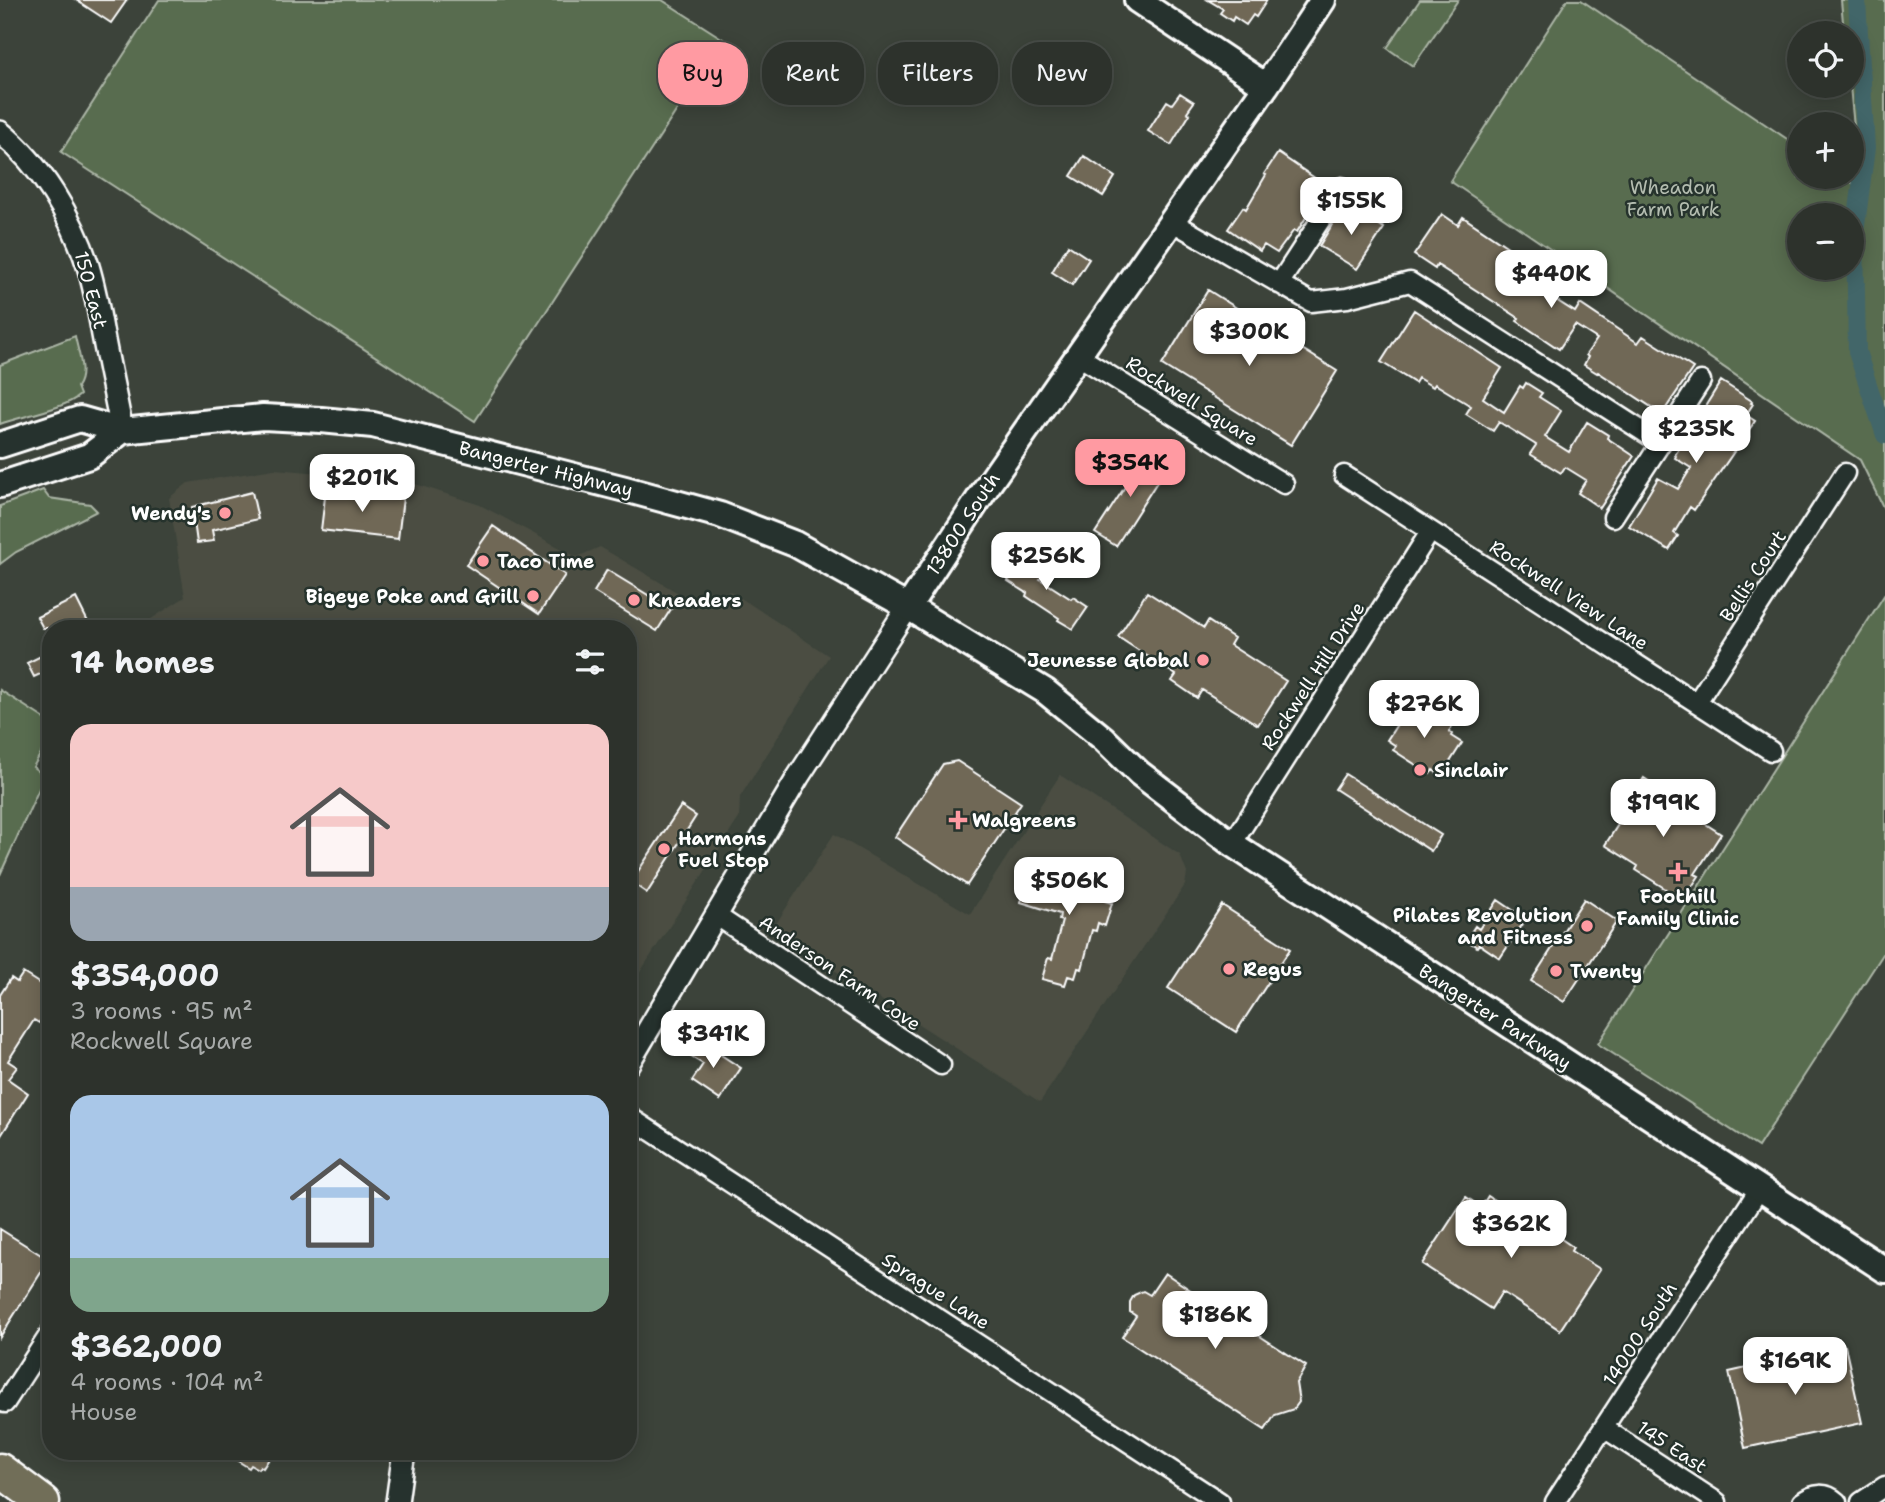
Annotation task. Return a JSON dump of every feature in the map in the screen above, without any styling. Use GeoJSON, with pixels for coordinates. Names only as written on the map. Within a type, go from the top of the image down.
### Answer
{"type":"FeatureCollection","features":[{"type":"Feature","properties":{"kind":"highway"},"geometry":{"type":"LineString","coordinates":[[0,1470],[43,1502]]}},
{"type":"Feature","properties":{"kind":"main road"},"geometry":{"type":"LineString","coordinates":[[1137,0],[1266,86]]}},
{"type":"Feature","properties":{"kind":"main road","name":"13800 South"},"geometry":{"type":"LineString","coordinates":[[908,607],[988,485],[1323,0]]}},
{"type":"Feature","properties":{"kind":"main road","name":"Bangerter Highway"},"geometry":{"type":"LineString","coordinates":[[0,446],[80,419],[122,431],[263,416],[373,425],[720,515],[795,544],[908,607]]}},
{"type":"Feature","properties":{"kind":"main road"},"geometry":{"type":"LineString","coordinates":[[0,485],[89,456],[122,431]]}},
{"type":"Feature","properties":{"kind":"main road","name":"Bangerter Parkway"},"geometry":{"type":"LineString","coordinates":[[908,607],[1045,691],[1104,739],[1139,773],[1232,844],[1885,1270]]}},
{"type":"Feature","properties":{"kind":"street","name":"150 East"},"geometry":{"type":"LineString","coordinates":[[0,132],[44,180],[75,233],[88,266],[97,303],[122,431]]}},
{"type":"Feature","properties":{"kind":"street"},"geometry":{"type":"LineString","coordinates":[[1279,284],[1342,187]]}},
{"type":"Feature","properties":{"kind":"street"},"geometry":{"type":"LineString","coordinates":[[1171,221],[1311,302],[1347,298],[1410,282],[1661,443]]}},
{"type":"Feature","properties":{"kind":"street","name":"Rockwell Square"},"geometry":{"type":"LineString","coordinates":[[1077,355],[1284,484]]}},
{"type":"Feature","properties":{"kind":"street"},"geometry":{"type":"LineString","coordinates":[[1613,517],[1701,382]]}},
{"type":"Feature","properties":{"kind":"street","name":"Bellis Court"},"geometry":{"type":"LineString","coordinates":[[1697,702],[1845,473]]}},
{"type":"Feature","properties":{"kind":"street","name":"Rockwell View Lane"},"geometry":{"type":"LineString","coordinates":[[1344,475],[1771,751]]}},
{"type":"Feature","properties":{"kind":"street","name":"Rockwell Hill Drive"},"geometry":{"type":"LineString","coordinates":[[1232,844],[1430,532]]}},
{"type":"Feature","properties":{"kind":"street","name":"13800 South"},"geometry":{"type":"LineString","coordinates":[[637,1049],[798,777],[908,607]]}},
{"type":"Feature","properties":{"kind":"street","name":"Anderson Farm Cove"},"geometry":{"type":"LineString","coordinates":[[717,916],[940,1065]]}},
{"type":"Feature","properties":{"kind":"street","name":"Sprague Lane"},"geometry":{"type":"LineString","coordinates":[[637,1122],[1220,1502]]}},
{"type":"Feature","properties":{"kind":"street","name":"14000 South"},"geometry":{"type":"LineString","coordinates":[[1555,1502],[1759,1188]]}},
{"type":"Feature","properties":{"kind":"street"},"geometry":{"type":"LineString","coordinates":[[5,1403],[42,1346]]}},
{"type":"Feature","properties":{"kind":"street","name":"145 East"},"geometry":{"type":"LineString","coordinates":[[1604,1428],[1717,1502]]}},
{"type":"Feature","properties":{"kind":"street"},"geometry":{"type":"LineString","coordinates":[[397,1502],[403,1460]]}},
{"type":"Feature","properties":{"kind":"street"},"geometry":{"type":"LineString","coordinates":[[1861,1502],[1885,1486]]}},
{"type":"Feature","properties":{"kind":"street"},"geometry":{"type":"LineString","coordinates":[[1802,1502],[1813,1495],[1823,1494],[1838,1502]]}},
{"type":"Feature","properties":{"kind":"shaded area"},"geometry":{"type":"Polygon","coordinates":[[[274,469],[403,480],[480,505],[577,557],[600,547],[697,604],[730,591],[829,656],[740,797],[739,818],[637,977],[637,620],[150,620],[185,597],[169,498],[188,483],[274,469]]]}},
{"type":"Feature","properties":{"kind":"shaded area"},"geometry":{"type":"Polygon","coordinates":[[[1060,775],[1180,855],[1187,873],[1185,885],[1040,1102],[772,930],[834,834],[970,914],[1060,775]]]}},
{"type":"Feature","properties":{"kind":"green space"},"geometry":{"type":"Polygon","coordinates":[[[159,0],[662,0],[723,39],[721,42],[658,42],[658,105],[680,105],[475,421],[61,152],[159,0]]]}},
{"type":"Feature","properties":{"kind":"green space"},"geometry":{"type":"Polygon","coordinates":[[[1420,0],[1458,0],[1413,66],[1387,48],[1420,0]]]}},
{"type":"Feature","properties":{"kind":"green space","name":"Wheadon Farm Park"},"geometry":{"type":"Polygon","coordinates":[[[1567,0],[1581,0],[1787,139],[1787,189],[1864,189],[1864,112],[1853,112],[1851,98],[1864,98],[1864,21],[1843,21],[1841,0],[1885,0],[1885,511],[1860,460],[1450,181],[1567,0]]]}},
{"type":"Feature","properties":{"kind":"green space"},"geometry":{"type":"Polygon","coordinates":[[[75,336],[82,369],[77,387],[80,395],[54,408],[0,424],[0,365],[75,336]]]}},
{"type":"Feature","properties":{"kind":"green space"},"geometry":{"type":"Polygon","coordinates":[[[43,490],[49,498],[90,504],[97,511],[16,552],[0,564],[0,506],[43,490]]]}},
{"type":"Feature","properties":{"kind":"green space"},"geometry":{"type":"Polygon","coordinates":[[[1885,594],[1885,951],[1758,1147],[1598,1044],[1885,594]]]}},
{"type":"Feature","properties":{"kind":"green space"},"geometry":{"type":"Polygon","coordinates":[[[0,690],[42,717],[42,752],[33,767],[42,774],[42,782],[0,875],[0,690]]]}},
{"type":"Feature","properties":{"kind":"building"},"geometry":{"type":"Polygon","coordinates":[[[76,0],[127,0],[111,23],[76,0]]]}},
{"type":"Feature","properties":{"kind":"building"},"geometry":{"type":"Polygon","coordinates":[[[1208,0],[1267,0],[1256,17],[1253,15],[1246,25],[1234,17],[1232,21],[1220,13],[1223,9],[1208,0]]]}},
{"type":"Feature","properties":{"kind":"building"},"geometry":{"type":"Polygon","coordinates":[[[1180,93],[1194,102],[1187,112],[1190,114],[1171,145],[1148,131],[1167,101],[1172,104],[1180,93]]]}},
{"type":"Feature","properties":{"kind":"building"},"geometry":{"type":"Polygon","coordinates":[[[1278,153],[1328,187],[1297,232],[1294,230],[1277,253],[1264,245],[1260,251],[1228,229],[1243,207],[1246,209],[1278,153]]]}},
{"type":"Feature","properties":{"kind":"building"},"geometry":{"type":"Polygon","coordinates":[[[1084,156],[1115,177],[1103,196],[1071,176],[1084,156]]]}},
{"type":"Feature","properties":{"kind":"building"},"geometry":{"type":"Polygon","coordinates":[[[1345,204],[1384,228],[1357,269],[1319,246],[1345,204]]]}},
{"type":"Feature","properties":{"kind":"building"},"geometry":{"type":"Polygon","coordinates":[[[1442,214],[1458,225],[1463,217],[1554,278],[1545,293],[1575,312],[1580,304],[1638,343],[1643,336],[1693,368],[1662,414],[1584,365],[1588,357],[1586,355],[1597,339],[1575,325],[1559,349],[1517,321],[1519,318],[1437,265],[1435,269],[1414,255],[1442,214]]]}},
{"type":"Feature","properties":{"kind":"building"},"geometry":{"type":"Polygon","coordinates":[[[1068,245],[1089,259],[1072,285],[1052,272],[1068,245]]]}},
{"type":"Feature","properties":{"kind":"building"},"geometry":{"type":"Polygon","coordinates":[[[1208,290],[1337,371],[1291,445],[1162,365],[1208,290]]]}},
{"type":"Feature","properties":{"kind":"building"},"geometry":{"type":"Polygon","coordinates":[[[1414,310],[1502,368],[1483,398],[1504,412],[1520,386],[1523,388],[1526,383],[1542,393],[1539,397],[1561,411],[1545,437],[1569,452],[1587,422],[1634,456],[1600,508],[1578,493],[1586,480],[1565,467],[1561,473],[1530,454],[1536,445],[1499,422],[1493,431],[1466,414],[1471,406],[1435,384],[1433,387],[1418,378],[1415,383],[1381,362],[1414,310]]]}},
{"type":"Feature","properties":{"kind":"building"},"geometry":{"type":"Polygon","coordinates":[[[1721,381],[1752,401],[1753,404],[1746,415],[1755,421],[1694,510],[1690,507],[1674,533],[1678,536],[1669,550],[1629,526],[1658,478],[1678,489],[1691,468],[1675,458],[1675,455],[1721,381]]]}},
{"type":"Feature","properties":{"kind":"building"},"geometry":{"type":"Polygon","coordinates":[[[1137,454],[1164,471],[1116,546],[1095,533],[1130,479],[1124,476],[1137,454]]]}},
{"type":"Feature","properties":{"kind":"building"},"geometry":{"type":"Polygon","coordinates":[[[326,489],[403,498],[398,539],[321,530],[326,489]]]}},
{"type":"Feature","properties":{"kind":"building","name":"Wendy's"},"geometry":{"type":"Polygon","coordinates":[[[252,492],[258,519],[212,530],[214,541],[197,543],[192,507],[252,492]]]}},
{"type":"Feature","properties":{"kind":"building"},"geometry":{"type":"Polygon","coordinates":[[[493,526],[565,575],[539,614],[466,565],[493,526]]]}},
{"type":"Feature","properties":{"kind":"building"},"geometry":{"type":"Polygon","coordinates":[[[1025,554],[1047,568],[1040,579],[1088,607],[1073,629],[1008,581],[1025,554]]]}},
{"type":"Feature","properties":{"kind":"building"},"geometry":{"type":"Polygon","coordinates":[[[607,570],[671,609],[657,631],[594,592],[607,570]]]}},
{"type":"Feature","properties":{"kind":"building","name":"Jeunesse Global"},"geometry":{"type":"Polygon","coordinates":[[[1147,592],[1204,628],[1208,621],[1234,638],[1230,645],[1286,681],[1258,725],[1202,690],[1197,698],[1172,681],[1176,675],[1118,637],[1147,592]]]}},
{"type":"Feature","properties":{"kind":"building"},"geometry":{"type":"Polygon","coordinates":[[[76,598],[87,620],[42,620],[42,626],[37,617],[76,598]]]}},
{"type":"Feature","properties":{"kind":"building"},"geometry":{"type":"Polygon","coordinates":[[[42,656],[42,673],[34,677],[27,663],[42,656]]]}},
{"type":"Feature","properties":{"kind":"building"},"geometry":{"type":"Polygon","coordinates":[[[1412,701],[1452,726],[1449,732],[1451,736],[1462,743],[1441,776],[1433,770],[1430,774],[1393,750],[1396,746],[1387,740],[1412,701]]]}},
{"type":"Feature","properties":{"kind":"building","name":"Walgreens"},"geometry":{"type":"Polygon","coordinates":[[[957,761],[1021,803],[967,885],[895,837],[943,764],[957,761]]]}},
{"type":"Feature","properties":{"kind":"building"},"geometry":{"type":"Polygon","coordinates":[[[1345,774],[1441,835],[1431,851],[1335,789],[1345,774]]]}},
{"type":"Feature","properties":{"kind":"building"},"geometry":{"type":"Polygon","coordinates":[[[1644,778],[1686,805],[1683,809],[1721,834],[1695,874],[1699,876],[1683,900],[1636,870],[1638,866],[1605,845],[1621,820],[1618,818],[1644,778]]]}},
{"type":"Feature","properties":{"kind":"building","name":"Harmons Fuel Stop"},"geometry":{"type":"Polygon","coordinates":[[[681,806],[696,816],[647,893],[637,886],[637,873],[681,806]]]}},
{"type":"Feature","properties":{"kind":"building"},"geometry":{"type":"Polygon","coordinates":[[[1044,868],[1078,878],[1080,871],[1096,875],[1094,882],[1101,884],[1100,892],[1106,894],[1105,901],[1112,903],[1105,926],[1098,923],[1096,931],[1092,930],[1082,969],[1078,968],[1075,978],[1068,976],[1065,985],[1042,979],[1048,958],[1052,959],[1062,921],[1059,920],[1060,914],[1021,902],[1027,879],[1035,881],[1037,874],[1041,875],[1044,868]]]}},
{"type":"Feature","properties":{"kind":"building"},"geometry":{"type":"Polygon","coordinates":[[[1584,899],[1617,921],[1564,1002],[1531,981],[1584,899]]]}},
{"type":"Feature","properties":{"kind":"building"},"geometry":{"type":"Polygon","coordinates":[[[1498,900],[1526,919],[1500,958],[1479,944],[1477,947],[1466,940],[1475,926],[1479,929],[1498,900]]]}},
{"type":"Feature","properties":{"kind":"building","name":"Regus"},"geometry":{"type":"Polygon","coordinates":[[[1222,905],[1290,949],[1236,1032],[1168,988],[1222,905]]]}},
{"type":"Feature","properties":{"kind":"building"},"geometry":{"type":"Polygon","coordinates":[[[23,973],[42,985],[42,1018],[39,1023],[34,1020],[8,1061],[17,1067],[8,1079],[28,1093],[0,1137],[0,995],[11,978],[17,982],[23,973]]]}},
{"type":"Feature","properties":{"kind":"building"},"geometry":{"type":"Polygon","coordinates":[[[698,1040],[741,1068],[720,1100],[692,1081],[703,1064],[688,1055],[698,1040]]]}},
{"type":"Feature","properties":{"kind":"building"},"geometry":{"type":"Polygon","coordinates":[[[1488,1196],[1517,1215],[1520,1212],[1535,1222],[1543,1210],[1559,1220],[1551,1232],[1573,1247],[1571,1251],[1600,1269],[1560,1330],[1502,1292],[1491,1309],[1422,1264],[1466,1197],[1481,1207],[1488,1196]]]}},
{"type":"Feature","properties":{"kind":"building"},"geometry":{"type":"Polygon","coordinates":[[[0,1229],[42,1256],[42,1271],[0,1337],[0,1229]]]}},
{"type":"Feature","properties":{"kind":"building"},"geometry":{"type":"Polygon","coordinates":[[[1165,1273],[1225,1313],[1229,1308],[1237,1307],[1247,1318],[1243,1325],[1306,1366],[1296,1383],[1299,1402],[1294,1409],[1275,1415],[1265,1430],[1122,1337],[1136,1316],[1130,1312],[1130,1302],[1134,1295],[1143,1291],[1150,1295],[1165,1273]]]}},
{"type":"Feature","properties":{"kind":"building"},"geometry":{"type":"Polygon","coordinates":[[[1845,1346],[1862,1423],[1745,1448],[1729,1372],[1845,1346]]]}},
{"type":"Feature","properties":{"kind":"building"},"geometry":{"type":"Polygon","coordinates":[[[236,1460],[268,1460],[263,1468],[260,1466],[258,1469],[251,1465],[249,1468],[236,1460]]]}},
{"type":"Feature","properties":{"kind":"waterway"},"geometry":{"type":"LineString","coordinates":[[1857,0],[1866,148],[1855,233],[1857,352],[1885,435]]}},
{"type":"Feature","properties":{"kind":"place","name":"Wendy's"},"geometry":{"type":"Point","coordinates":[225,513]}},
{"type":"Feature","properties":{"kind":"place","name":"Taco Time"},"geometry":{"type":"Point","coordinates":[483,561]}},
{"type":"Feature","properties":{"kind":"place","name":"Bigeye Poke and Grill"},"geometry":{"type":"Point","coordinates":[533,596]}},
{"type":"Feature","properties":{"kind":"place","name":"Kneaders"},"geometry":{"type":"Point","coordinates":[634,600]}},
{"type":"Feature","properties":{"kind":"place","name":"Jeunesse Global"},"geometry":{"type":"Point","coordinates":[1203,660]}},
{"type":"Feature","properties":{"kind":"place","name":"Sinclair"},"geometry":{"type":"Point","coordinates":[1420,770]}},
{"type":"Feature","properties":{"kind":"place","name":"Walgreens"},"geometry":{"type":"Point","coordinates":[958,820]}},
{"type":"Feature","properties":{"kind":"place","name":"Harmons Fuel Stop"},"geometry":{"type":"Point","coordinates":[664,849]}},
{"type":"Feature","properties":{"kind":"place","name":"Foothill Family Clinic"},"geometry":{"type":"Point","coordinates":[1678,872]}},
{"type":"Feature","properties":{"kind":"place","name":"Pilates Revolution and Fitness"},"geometry":{"type":"Point","coordinates":[1587,926]}},
{"type":"Feature","properties":{"kind":"place","name":"Regus"},"geometry":{"type":"Point","coordinates":[1229,969]}},
{"type":"Feature","properties":{"kind":"place","name":"Twenty"},"geometry":{"type":"Point","coordinates":[1556,971]}}]}
